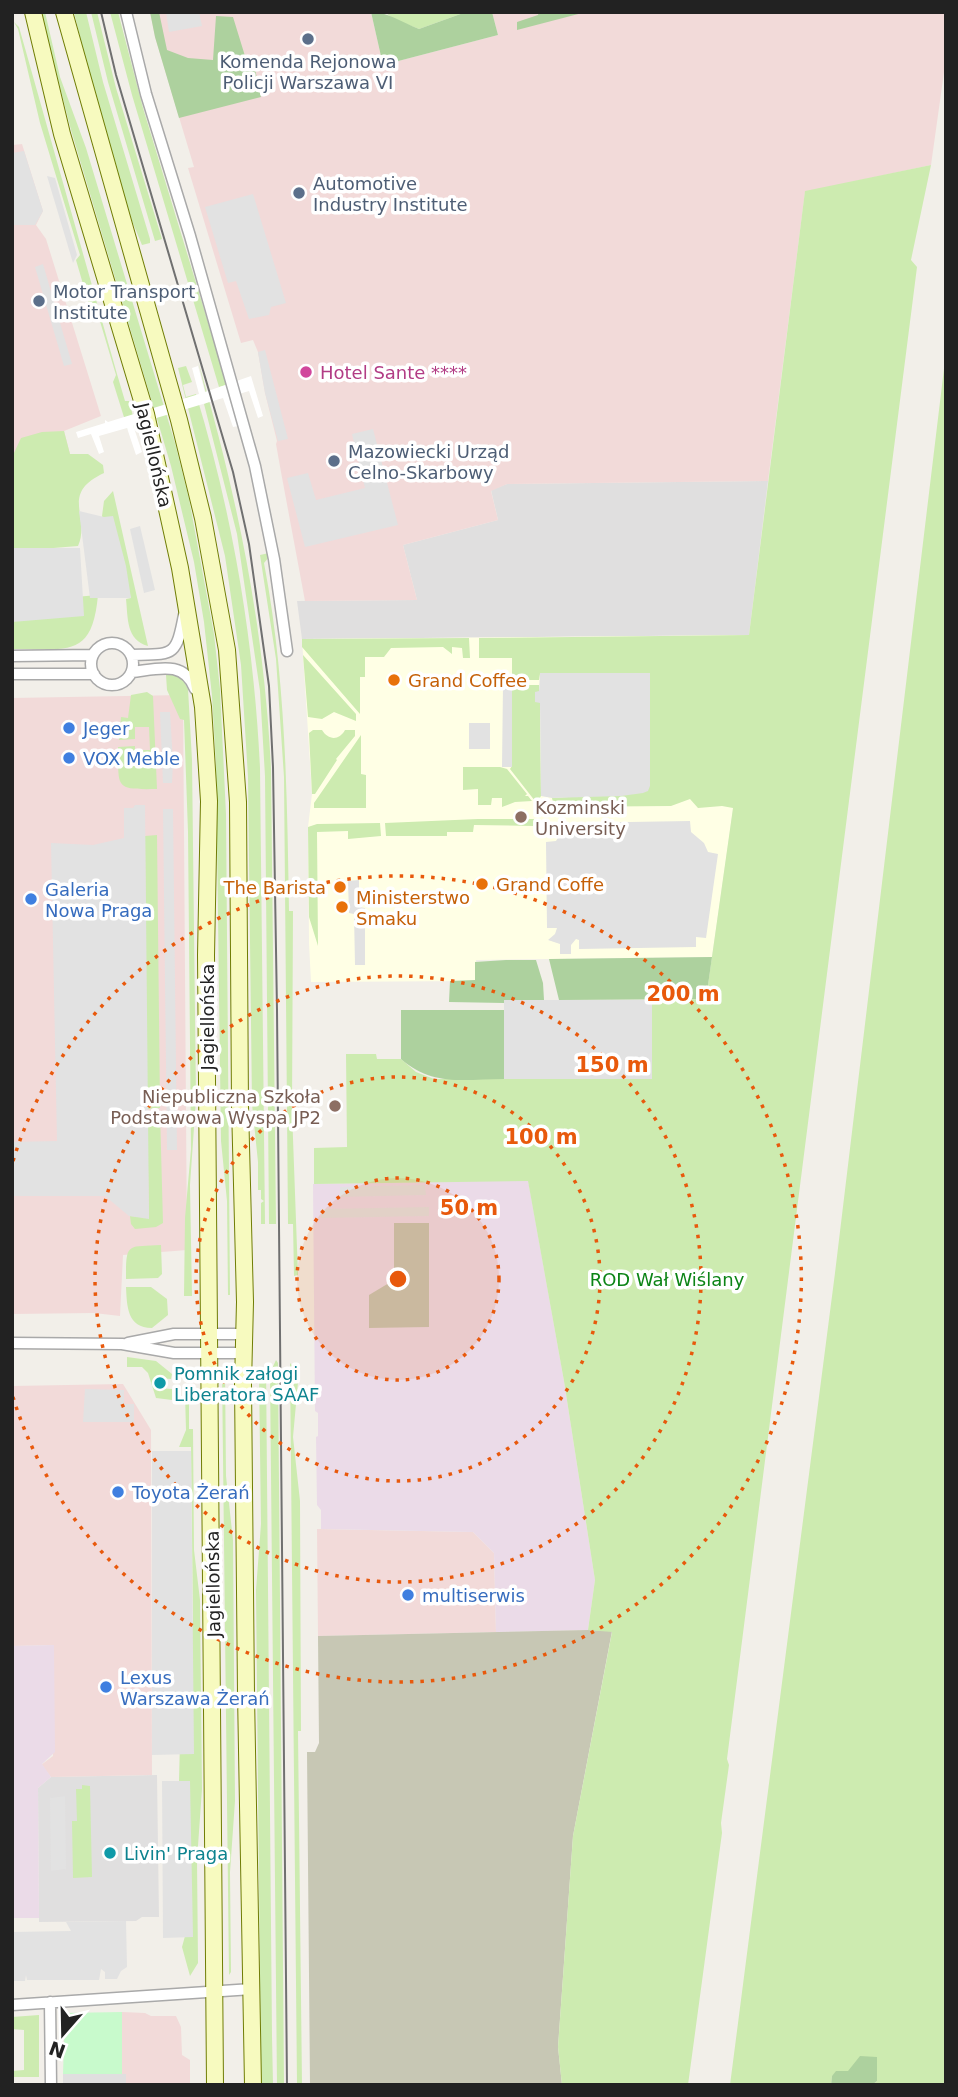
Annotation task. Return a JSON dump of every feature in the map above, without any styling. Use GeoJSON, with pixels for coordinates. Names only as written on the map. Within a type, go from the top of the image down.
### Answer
{"type":"FeatureCollection","features":[{"type":"Feature","properties":{"kind":"main road","name":"Jagiellońska"},"geometry":{"type":"LineString","coordinates":[[33,12],[62,134],[146,414],[186,602],[203,707],[209,801],[206,955],[215,2085]]}},
{"type":"Feature","properties":{"kind":"main road","name":"Jagiellońska"},"geometry":{"type":"LineString","coordinates":[[64,12],[182,432],[203,517],[228,650],[238,802],[245,1334],[246,1694],[253,2085]]}},
{"type":"Feature","properties":{"kind":"street"},"geometry":{"type":"LineString","coordinates":[[126,12],[146,94],[256,466],[274,559],[287,651]]}},
{"type":"Feature","properties":{"kind":"street"},"geometry":{"type":"LineString","coordinates":[[131,655],[167,653],[174,649],[180,640],[186,602]]}},
{"type":"Feature","properties":{"kind":"street"},"geometry":{"type":"LineString","coordinates":[[132,672],[131,655],[122,646],[109,643],[102,645],[93,655],[91,668],[94,674],[102,683],[113,685],[124,681],[132,672],[173,669],[183,671],[192,680],[203,707]]}},
{"type":"Feature","properties":{"kind":"street"},"geometry":{"type":"LineString","coordinates":[[12,656],[93,655]]}},
{"type":"Feature","properties":{"kind":"street"},"geometry":{"type":"LineString","coordinates":[[12,674],[94,674]]}},
{"type":"Feature","properties":{"kind":"street"},"geometry":{"type":"LineString","coordinates":[[122,1344],[174,1334],[245,1334]]}},
{"type":"Feature","properties":{"kind":"street"},"geometry":{"type":"LineString","coordinates":[[12,1343],[122,1344],[164,1352],[244,1353]]}},
{"type":"Feature","properties":{"kind":"street"},"geometry":{"type":"LineString","coordinates":[[12,2004],[252,1989]]}},
{"type":"Feature","properties":{"kind":"street"},"geometry":{"type":"LineString","coordinates":[[50,2002],[51,2085]]}},
{"type":"Feature","properties":{"kind":"shaded area"},"geometry":{"type":"Polygon","coordinates":[[[150,12],[371,12],[383,65],[498,35],[492,12],[946,12],[946,58],[931,165],[805,192],[768,481],[507,484],[491,491],[498,520],[403,545],[417,600],[305,601],[277,441],[258,352],[253,340],[241,343],[188,168],[194,167],[150,12]]]}},
{"type":"Feature","properties":{"kind":"shaded area"},"geometry":{"type":"Polygon","coordinates":[[[166,12],[199,12],[202,26],[169,32],[166,12]]]}},
{"type":"Feature","properties":{"kind":"shaded area","name":"Motor Transport Institute"},"geometry":{"type":"Polygon","coordinates":[[[12,141],[13,145],[22,144],[43,211],[36,225],[46,239],[101,416],[64,431],[70,454],[12,454],[12,141]]]}},
{"type":"Feature","properties":{"kind":"shaded area"},"geometry":{"type":"Polygon","coordinates":[[[24,151],[43,211],[35,225],[12,225],[12,153],[24,151]]]}},
{"type":"Feature","properties":{"kind":"shaded area"},"geometry":{"type":"Polygon","coordinates":[[[47,176],[55,178],[77,255],[73,263],[47,176]]]}},
{"type":"Feature","properties":{"kind":"shaded area"},"geometry":{"type":"Polygon","coordinates":[[[253,194],[286,303],[271,307],[269,315],[249,319],[236,281],[228,283],[205,207],[253,194]]]}},
{"type":"Feature","properties":{"kind":"shaded area"},"geometry":{"type":"Polygon","coordinates":[[[43,264],[72,364],[64,366],[35,267],[43,264]]]}},
{"type":"Feature","properties":{"kind":"shaded area"},"geometry":{"type":"Polygon","coordinates":[[[265,350],[288,439],[278,441],[265,393],[258,352],[265,350]]]}},
{"type":"Feature","properties":{"kind":"shaded area"},"geometry":{"type":"Polygon","coordinates":[[[373,429],[398,525],[305,547],[287,478],[308,473],[316,500],[365,488],[352,434],[373,429]]]}},
{"type":"Feature","properties":{"kind":"shaded area"},"geometry":{"type":"Polygon","coordinates":[[[768,481],[749,635],[302,639],[297,601],[417,600],[403,545],[498,520],[491,490],[507,484],[768,481]]]}},
{"type":"Feature","properties":{"kind":"shaded area"},"geometry":{"type":"Polygon","coordinates":[[[79,511],[104,517],[113,516],[131,598],[90,598],[79,511]]]}},
{"type":"Feature","properties":{"kind":"shaded area"},"geometry":{"type":"Polygon","coordinates":[[[140,526],[155,590],[144,593],[130,529],[140,526]]]}},
{"type":"Feature","properties":{"kind":"shaded area"},"geometry":{"type":"Polygon","coordinates":[[[12,548],[80,548],[84,616],[12,622],[12,548]]]}},
{"type":"Feature","properties":{"kind":"shaded area","name":"Kozminski University"},"geometry":{"type":"Polygon","coordinates":[[[758,635],[712,957],[476,960],[475,981],[311,982],[308,827],[312,794],[302,639],[758,635]]]}},
{"type":"Feature","properties":{"kind":"shaded area"},"geometry":{"type":"Polygon","coordinates":[[[540,673],[650,673],[648,791],[621,796],[541,796],[540,703],[535,702],[540,673]]]}},
{"type":"Feature","properties":{"kind":"shaded area"},"geometry":{"type":"Polygon","coordinates":[[[503,685],[512,686],[512,767],[502,767],[503,685]]]}},
{"type":"Feature","properties":{"kind":"shaded area"},"geometry":{"type":"Polygon","coordinates":[[[183,695],[187,1250],[123,1255],[120,1316],[94,1313],[12,1314],[12,698],[183,695]]]}},
{"type":"Feature","properties":{"kind":"shaded area"},"geometry":{"type":"Polygon","coordinates":[[[160,712],[170,712],[172,783],[163,783],[160,712]]]}},
{"type":"Feature","properties":{"kind":"shaded area"},"geometry":{"type":"Polygon","coordinates":[[[469,723],[490,723],[490,749],[469,749],[469,723]]]}},
{"type":"Feature","properties":{"kind":"shaded area"},"geometry":{"type":"Polygon","coordinates":[[[135,805],[145,805],[149,1219],[129,1216],[105,1196],[12,1196],[12,1142],[57,1141],[51,843],[93,845],[124,838],[124,808],[133,808],[135,805]]]}},
{"type":"Feature","properties":{"kind":"shaded area"},"geometry":{"type":"Polygon","coordinates":[[[163,809],[173,809],[177,1150],[167,1150],[163,809]]]}},
{"type":"Feature","properties":{"kind":"shaded area"},"geometry":{"type":"Polygon","coordinates":[[[690,821],[691,832],[704,843],[708,852],[718,854],[706,938],[696,937],[696,947],[579,949],[579,940],[576,939],[571,945],[571,954],[560,954],[560,944],[548,940],[557,928],[547,928],[546,842],[556,841],[562,831],[568,830],[568,823],[690,821]]]}},
{"type":"Feature","properties":{"kind":"shaded area"},"geometry":{"type":"Polygon","coordinates":[[[359,880],[359,907],[365,908],[365,965],[355,965],[354,914],[349,913],[348,881],[359,880]]]}},
{"type":"Feature","properties":{"kind":"shaded area"},"geometry":{"type":"Polygon","coordinates":[[[504,1000],[652,1000],[652,1079],[504,1079],[504,1000]]]}},
{"type":"Feature","properties":{"kind":"shaded area"},"geometry":{"type":"Polygon","coordinates":[[[528,1180],[564,1381],[595,1580],[588,1630],[496,1632],[494,1553],[473,1532],[321,1529],[321,1510],[317,1505],[318,1413],[315,1411],[313,1184],[528,1180]]]}},
{"type":"Feature","properties":{"kind":"shaded area"},"geometry":{"type":"Polygon","coordinates":[[[425,1185],[426,1195],[340,1197],[340,1187],[425,1185]]]}},
{"type":"Feature","properties":{"kind":"shaded area"},"geometry":{"type":"Polygon","coordinates":[[[429,1207],[429,1216],[321,1218],[321,1209],[429,1207]]]}},
{"type":"Feature","properties":{"kind":"shaded area"},"geometry":{"type":"Polygon","coordinates":[[[394,1223],[429,1223],[429,1327],[369,1328],[369,1295],[394,1280],[394,1223]]]}},
{"type":"Feature","properties":{"kind":"shaded area"},"geometry":{"type":"Polygon","coordinates":[[[123,1384],[151,1430],[152,1775],[51,1777],[41,1765],[53,1756],[54,1645],[12,1646],[12,1386],[123,1384]]]}},
{"type":"Feature","properties":{"kind":"shaded area"},"geometry":{"type":"Polygon","coordinates":[[[85,1389],[124,1390],[124,1404],[134,1404],[134,1422],[83,1422],[85,1389]]]}},
{"type":"Feature","properties":{"kind":"shaded area"},"geometry":{"type":"Polygon","coordinates":[[[152,1451],[191,1451],[194,1754],[152,1755],[152,1451]]]}},
{"type":"Feature","properties":{"kind":"shaded area"},"geometry":{"type":"Polygon","coordinates":[[[317,1529],[473,1532],[494,1553],[496,1632],[318,1636],[317,1529]]]}},
{"type":"Feature","properties":{"kind":"shaded area"},"geometry":{"type":"Polygon","coordinates":[[[612,1631],[573,1836],[558,2047],[562,2085],[310,2085],[307,1752],[315,1752],[319,1743],[318,1636],[612,1631]]]}},
{"type":"Feature","properties":{"kind":"shaded area"},"geometry":{"type":"Polygon","coordinates":[[[54,1645],[55,1752],[42,1764],[51,1777],[38,1788],[39,1918],[12,1918],[12,1646],[54,1645]]]}},
{"type":"Feature","properties":{"kind":"shaded area"},"geometry":{"type":"Polygon","coordinates":[[[157,1775],[159,1917],[142,1917],[136,1921],[39,1922],[38,1788],[51,1777],[157,1775]]]}},
{"type":"Feature","properties":{"kind":"shaded area"},"geometry":{"type":"Polygon","coordinates":[[[162,1781],[190,1781],[193,1937],[163,1938],[162,1781]]]}},
{"type":"Feature","properties":{"kind":"shaded area"},"geometry":{"type":"Polygon","coordinates":[[[65,1796],[66,1869],[51,1871],[50,1798],[65,1796]]]}},
{"type":"Feature","properties":{"kind":"shaded area"},"geometry":{"type":"Polygon","coordinates":[[[126,1921],[127,1967],[117,1979],[105,1979],[105,1972],[101,1969],[99,1980],[27,1980],[26,1975],[25,1981],[12,1981],[12,1932],[71,1931],[66,1922],[126,1921]]]}},
{"type":"Feature","properties":{"kind":"shaded area"},"geometry":{"type":"Polygon","coordinates":[[[122,2012],[176,2016],[181,2027],[182,2055],[190,2060],[190,2085],[126,2085],[126,2074],[122,2074],[122,2012]]]}},
{"type":"Feature","properties":{"kind":"shaded area"},"geometry":{"type":"Polygon","coordinates":[[[126,2073],[126,2085],[63,2085],[63,2074],[126,2073]]]}},
{"type":"Feature","properties":{"kind":"green space"},"geometry":{"type":"Polygon","coordinates":[[[45,12],[60,77],[86,148],[175,443],[189,499],[214,634],[220,689],[226,814],[230,1295],[227,1201],[221,1141],[216,765],[204,622],[194,562],[171,466],[71,130],[41,13],[45,12]]]}},
{"type":"Feature","properties":{"kind":"green space"},"geometry":{"type":"Polygon","coordinates":[[[74,12],[86,12],[103,82],[150,243],[142,245],[132,221],[95,99],[74,12]]]}},
{"type":"Feature","properties":{"kind":"green space"},"geometry":{"type":"Polygon","coordinates":[[[91,12],[97,12],[116,88],[162,239],[155,241],[108,82],[91,12]]]}},
{"type":"Feature","properties":{"kind":"green space"},"geometry":{"type":"Polygon","coordinates":[[[110,12],[118,12],[143,108],[227,385],[219,387],[110,12]]]}},
{"type":"Feature","properties":{"kind":"green space"},"geometry":{"type":"Polygon","coordinates":[[[150,12],[159,12],[167,50],[188,58],[213,60],[216,16],[233,17],[249,69],[255,69],[261,97],[179,118],[150,12]]]}},
{"type":"Feature","properties":{"kind":"green space"},"geometry":{"type":"Polygon","coordinates":[[[371,12],[389,16],[419,29],[466,12],[492,12],[498,35],[383,65],[371,12]]]}},
{"type":"Feature","properties":{"kind":"green space"},"geometry":{"type":"Polygon","coordinates":[[[384,12],[466,12],[419,29],[384,12]]]}},
{"type":"Feature","properties":{"kind":"green space"},"geometry":{"type":"Polygon","coordinates":[[[539,12],[586,12],[517,30],[517,22],[538,15],[539,12]]]}},
{"type":"Feature","properties":{"kind":"green space"},"geometry":{"type":"Polygon","coordinates":[[[14,22],[19,27],[125,401],[129,401],[136,427],[128,430],[113,382],[116,375],[99,318],[92,315],[76,260],[80,255],[40,123],[18,29],[14,22]]]}},
{"type":"Feature","properties":{"kind":"green space","name":"ROD Wał Wiślany"},"geometry":{"type":"Polygon","coordinates":[[[931,165],[911,260],[917,267],[727,1759],[729,1765],[722,1833],[688,2085],[562,2085],[558,2047],[573,1836],[612,1632],[588,1630],[595,1580],[564,1381],[528,1181],[314,1184],[314,1148],[347,1147],[346,1054],[376,1054],[377,1059],[401,1059],[416,1072],[434,1079],[652,1079],[652,1000],[706,999],[733,808],[698,808],[690,799],[671,806],[554,807],[552,798],[586,796],[540,674],[539,680],[512,680],[512,658],[479,658],[479,638],[749,635],[805,191],[931,165]]]}},
{"type":"Feature","properties":{"kind":"green space"},"geometry":{"type":"Polygon","coordinates":[[[946,352],[946,2085],[872,2085],[877,2081],[848,2071],[832,2076],[831,2085],[730,2085],[835,1273],[946,352]]]}},
{"type":"Feature","properties":{"kind":"green space"},"geometry":{"type":"Polygon","coordinates":[[[198,361],[225,463],[247,563],[267,716],[271,769],[276,1224],[269,1224],[265,776],[260,691],[237,534],[204,404],[208,402],[198,361]]]}},
{"type":"Feature","properties":{"kind":"green space"},"geometry":{"type":"Polygon","coordinates":[[[186,366],[192,382],[183,385],[186,397],[196,394],[221,486],[240,579],[253,673],[260,768],[265,1224],[261,1224],[261,1203],[264,1201],[261,1199],[261,1190],[258,1190],[252,1104],[248,777],[241,665],[225,556],[178,368],[186,366]]]}},
{"type":"Feature","properties":{"kind":"green space"},"geometry":{"type":"Polygon","coordinates":[[[64,431],[70,454],[88,454],[103,465],[104,473],[90,481],[79,497],[81,535],[78,546],[12,548],[12,454],[21,438],[42,432],[64,431]]]}},
{"type":"Feature","properties":{"kind":"green space"},"geometry":{"type":"Polygon","coordinates":[[[113,491],[148,646],[132,634],[126,599],[131,598],[102,516],[104,501],[113,491]]]}},
{"type":"Feature","properties":{"kind":"green space"},"geometry":{"type":"Polygon","coordinates":[[[269,553],[264,563],[281,693],[289,911],[293,911],[292,1111],[298,1275],[294,1276],[293,1224],[288,1224],[284,777],[276,659],[260,555],[269,553]]]}},
{"type":"Feature","properties":{"kind":"green space"},"geometry":{"type":"Polygon","coordinates":[[[98,595],[90,631],[83,640],[62,649],[12,649],[12,614],[75,597],[98,595]]]}},
{"type":"Feature","properties":{"kind":"green space"},"geometry":{"type":"Polygon","coordinates":[[[469,638],[470,658],[463,658],[462,648],[452,647],[452,654],[443,647],[391,648],[384,657],[365,657],[365,677],[360,677],[360,714],[302,647],[302,639],[469,638]]]}},
{"type":"Feature","properties":{"kind":"green space"},"geometry":{"type":"Polygon","coordinates":[[[303,655],[356,714],[356,721],[334,712],[322,719],[308,717],[303,655]]]}},
{"type":"Feature","properties":{"kind":"green space"},"geometry":{"type":"Polygon","coordinates":[[[173,674],[183,680],[188,689],[192,760],[196,1099],[190,1185],[192,1296],[184,1296],[185,1218],[191,1149],[188,832],[184,720],[180,719],[167,690],[166,675],[173,674]]]}},
{"type":"Feature","properties":{"kind":"green space"},"geometry":{"type":"Polygon","coordinates":[[[512,685],[539,685],[539,692],[536,692],[540,703],[541,796],[538,801],[535,801],[510,769],[512,685]]]}},
{"type":"Feature","properties":{"kind":"green space"},"geometry":{"type":"Polygon","coordinates":[[[147,692],[153,696],[157,789],[126,787],[121,783],[118,771],[118,747],[135,746],[135,750],[150,750],[149,727],[135,727],[135,739],[119,740],[121,717],[128,718],[131,695],[147,692]]]}},
{"type":"Feature","properties":{"kind":"green space"},"geometry":{"type":"Polygon","coordinates":[[[322,730],[327,736],[334,738],[345,730],[355,730],[355,736],[336,759],[315,794],[312,794],[309,733],[322,730]]]}},
{"type":"Feature","properties":{"kind":"green space"},"geometry":{"type":"Polygon","coordinates":[[[361,735],[361,774],[366,775],[366,808],[314,808],[314,803],[361,735]]]}},
{"type":"Feature","properties":{"kind":"green space"},"geometry":{"type":"Polygon","coordinates":[[[463,767],[507,769],[527,794],[525,796],[532,801],[515,802],[502,807],[502,798],[492,798],[491,805],[478,805],[478,789],[463,790],[463,767]]]}},
{"type":"Feature","properties":{"kind":"green space"},"geometry":{"type":"Polygon","coordinates":[[[534,819],[545,833],[535,833],[534,826],[474,825],[473,832],[447,832],[447,836],[386,836],[385,823],[534,819]]]}},
{"type":"Feature","properties":{"kind":"green space"},"geometry":{"type":"Polygon","coordinates":[[[380,823],[381,836],[348,839],[348,831],[317,832],[318,946],[309,917],[308,827],[317,824],[380,823]]]}},
{"type":"Feature","properties":{"kind":"green space"},"geometry":{"type":"Polygon","coordinates":[[[157,835],[160,1108],[147,1109],[145,836],[157,835]]]}},
{"type":"Feature","properties":{"kind":"green space"},"geometry":{"type":"Polygon","coordinates":[[[712,957],[706,999],[559,1000],[549,959],[712,957]]]}},
{"type":"Feature","properties":{"kind":"green space"},"geometry":{"type":"Polygon","coordinates":[[[536,960],[543,983],[544,1000],[504,1000],[504,1003],[449,1002],[450,981],[475,980],[475,962],[536,960]]]}},
{"type":"Feature","properties":{"kind":"green space"},"geometry":{"type":"Polygon","coordinates":[[[401,1010],[504,1010],[504,1079],[437,1078],[413,1068],[401,1059],[401,1010]]]}},
{"type":"Feature","properties":{"kind":"green space"},"geometry":{"type":"Polygon","coordinates":[[[160,1112],[163,1223],[156,1227],[135,1229],[130,1216],[149,1218],[147,1113],[160,1112]]]}},
{"type":"Feature","properties":{"kind":"green space"},"geometry":{"type":"Polygon","coordinates":[[[161,1245],[162,1274],[158,1278],[126,1279],[127,1258],[131,1249],[161,1245]]]}},
{"type":"Feature","properties":{"kind":"green space"},"geometry":{"type":"Polygon","coordinates":[[[126,1287],[151,1287],[167,1299],[168,1315],[152,1328],[138,1324],[130,1315],[126,1287]]]}},
{"type":"Feature","properties":{"kind":"green space"},"geometry":{"type":"Polygon","coordinates":[[[127,1357],[156,1361],[172,1374],[171,1379],[158,1378],[158,1388],[172,1389],[172,1400],[156,1398],[148,1373],[142,1367],[127,1367],[127,1357]]]}},
{"type":"Feature","properties":{"kind":"green space"},"geometry":{"type":"Polygon","coordinates":[[[276,1360],[284,2085],[277,2085],[270,1373],[276,1360]]]}},
{"type":"Feature","properties":{"kind":"green space"},"geometry":{"type":"Polygon","coordinates":[[[290,1363],[297,1371],[298,1382],[293,1437],[300,1501],[301,1731],[298,1731],[302,2085],[297,2085],[290,1363]]]}},
{"type":"Feature","properties":{"kind":"green space"},"geometry":{"type":"Polygon","coordinates":[[[266,1364],[273,2085],[261,2085],[256,1590],[261,1524],[259,1376],[266,1364]]]}},
{"type":"Feature","properties":{"kind":"green space"},"geometry":{"type":"Polygon","coordinates":[[[222,1370],[225,1370],[226,1476],[233,1540],[235,1801],[230,1872],[229,1975],[222,1370]]]}},
{"type":"Feature","properties":{"kind":"green space"},"geometry":{"type":"Polygon","coordinates":[[[185,1394],[189,1394],[189,1429],[193,1429],[194,1550],[200,1600],[202,1789],[197,1860],[198,1963],[190,1976],[182,1947],[185,1936],[190,1782],[179,1781],[183,1623],[193,1623],[191,1447],[179,1447],[186,1430],[185,1394]]]}},
{"type":"Feature","properties":{"kind":"green space"},"geometry":{"type":"Polygon","coordinates":[[[82,1785],[90,1786],[92,1877],[73,1878],[72,1821],[77,1821],[76,1789],[82,1789],[82,1785]]]}},
{"type":"Feature","properties":{"kind":"green space"},"geometry":{"type":"Polygon","coordinates":[[[122,2012],[122,2074],[63,2074],[65,2013],[122,2012]]]}},
{"type":"Feature","properties":{"kind":"green space"},"geometry":{"type":"Polygon","coordinates":[[[39,2015],[39,2077],[12,2077],[12,2071],[24,2070],[24,2030],[12,2029],[12,2017],[39,2015]]]}},
{"type":"Feature","properties":{"kind":"green space"},"geometry":{"type":"Polygon","coordinates":[[[860,2056],[877,2057],[877,2081],[872,2085],[831,2085],[836,2071],[848,2071],[860,2056]]]}},
{"type":"Feature","properties":{"kind":"pier"},"geometry":{"type":"Polygon","coordinates":[[[198,366],[205,392],[251,376],[263,416],[258,418],[249,391],[229,397],[238,426],[233,427],[223,398],[133,425],[142,452],[136,455],[127,428],[99,436],[104,452],[99,454],[91,434],[78,438],[76,432],[105,423],[105,420],[108,422],[199,394],[192,368],[198,366]]]}},
{"type":"Feature","properties":{"kind":"tram line"},"geometry":{"type":"LineString","coordinates":[[101,12],[116,75],[233,472],[249,544],[269,686],[277,1010],[287,2085]]}},
{"type":"Feature","properties":{"kind":"place","name":"Komenda Rejonowa Policji Warszawa VI"},"geometry":{"type":"Point","coordinates":[308,39]}},
{"type":"Feature","properties":{"kind":"place","name":"Automotive Industry Institute"},"geometry":{"type":"Point","coordinates":[299,193]}},
{"type":"Feature","properties":{"kind":"place","name":"Motor Transport Institute"},"geometry":{"type":"Point","coordinates":[39,301]}},
{"type":"Feature","properties":{"kind":"place","name":"Hotel Sante ****"},"geometry":{"type":"Point","coordinates":[306,372]}},
{"type":"Feature","properties":{"kind":"place","name":"Mazowiecki Urząd Celno-Skarbowy"},"geometry":{"type":"Point","coordinates":[334,461]}},
{"type":"Feature","properties":{"kind":"place","name":"Grand Coffee"},"geometry":{"type":"Point","coordinates":[394,680]}},
{"type":"Feature","properties":{"kind":"place","name":"Jeger"},"geometry":{"type":"Point","coordinates":[69,728]}},
{"type":"Feature","properties":{"kind":"place","name":"VOX Meble"},"geometry":{"type":"Point","coordinates":[69,758]}},
{"type":"Feature","properties":{"kind":"place","name":"Kozminski University"},"geometry":{"type":"Point","coordinates":[521,817]}},
{"type":"Feature","properties":{"kind":"place","name":"Grand Coffe"},"geometry":{"type":"Point","coordinates":[482,884]}},
{"type":"Feature","properties":{"kind":"place","name":"The Barista"},"geometry":{"type":"Point","coordinates":[340,887]}},
{"type":"Feature","properties":{"kind":"place","name":"Galeria Nowa Praga"},"geometry":{"type":"Point","coordinates":[31,899]}},
{"type":"Feature","properties":{"kind":"place","name":"Ministerstwo Smaku"},"geometry":{"type":"Point","coordinates":[342,907]}},
{"type":"Feature","properties":{"kind":"place","name":"Niepubliczna Szkoła Podstawowa Wyspa JP2"},"geometry":{"type":"Point","coordinates":[335,1106]}},
{"type":"Feature","properties":{"kind":"place","name":"Pomnik załogi Liberatora SAAF"},"geometry":{"type":"Point","coordinates":[160,1383]}},
{"type":"Feature","properties":{"kind":"place","name":"Toyota Żerań"},"geometry":{"type":"Point","coordinates":[118,1492]}},
{"type":"Feature","properties":{"kind":"place","name":"multiserwis"},"geometry":{"type":"Point","coordinates":[408,1595]}},
{"type":"Feature","properties":{"kind":"place","name":"Lexus Warszawa Żerań"},"geometry":{"type":"Point","coordinates":[106,1687]}},
{"type":"Feature","properties":{"kind":"place","name":"Livin' Praga"},"geometry":{"type":"Point","coordinates":[110,1853]}}]}
